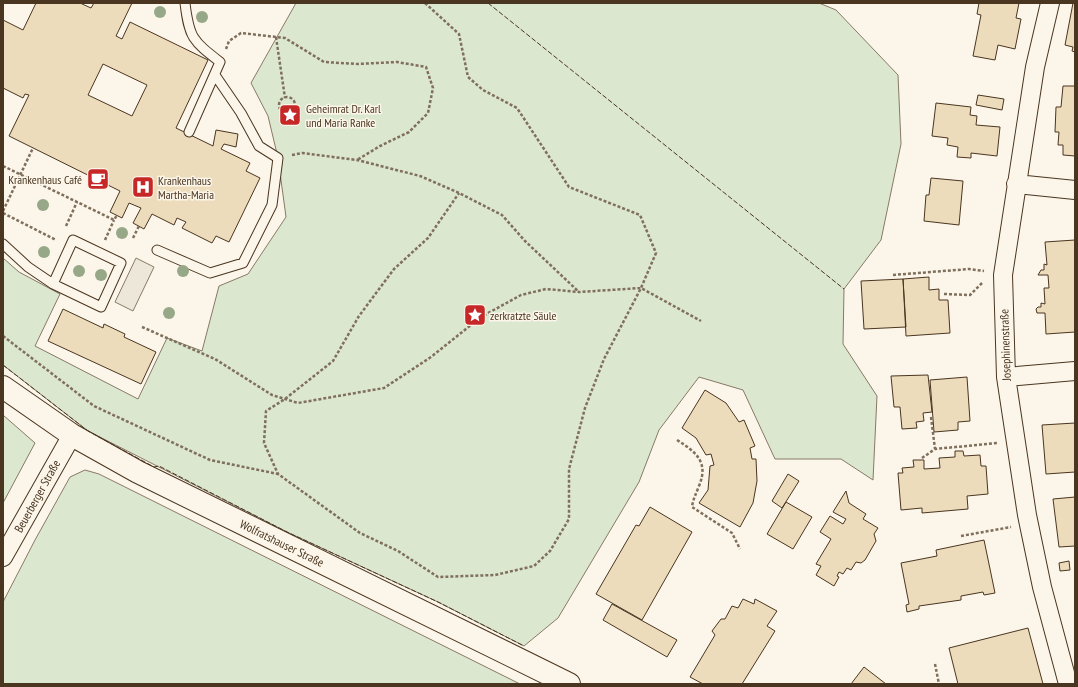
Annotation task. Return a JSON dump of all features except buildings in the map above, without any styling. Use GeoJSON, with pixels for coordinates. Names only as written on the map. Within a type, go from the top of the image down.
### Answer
{"type":"FeatureCollection","features":[{"type":"Feature","properties":{"kind":"main road","name":"Wolfratshauser Straße"},"geometry":{"type":"LineString","coordinates":[[3,387],[72,435],[138,472],[569,684]]}},
{"type":"Feature","properties":{"kind":"street","name":"Josephinenstraße"},"geometry":{"type":"LineString","coordinates":[[1050,3],[1035,67],[1003,274],[1006,377],[1016,441],[1029,523],[1042,587],[1068,684]]}},
{"type":"Feature","properties":{"kind":"street"},"geometry":{"type":"LineString","coordinates":[[1016,184],[1075,190]]}},
{"type":"Feature","properties":{"kind":"street"},"geometry":{"type":"LineString","coordinates":[[1006,377],[1075,371]]}},
{"type":"Feature","properties":{"kind":"street","name":"Beuerberger Straße"},"geometry":{"type":"LineString","coordinates":[[3,558],[72,435]]}},
{"type":"Feature","properties":{"kind":"lane"},"geometry":{"type":"LineString","coordinates":[[185,3],[187,25],[196,44],[220,62],[190,132]]}},
{"type":"Feature","properties":{"kind":"lane"},"geometry":{"type":"LineString","coordinates":[[157,250],[210,273],[243,263],[272,205],[278,158],[259,146],[241,113],[215,75]]}},
{"type":"Feature","properties":{"kind":"lane"},"geometry":{"type":"LineString","coordinates":[[3,244],[28,267],[53,284],[101,307],[121,263],[73,240],[53,284]]}},
{"type":"Feature","properties":{"kind":"path"},"geometry":{"type":"LineString","coordinates":[[3,336],[94,406],[210,460],[278,474],[360,533],[398,551],[438,578],[495,575],[534,566],[550,551],[569,519],[568,469],[585,408],[604,359],[641,288],[656,253],[640,215],[569,187],[517,108],[483,90],[468,77],[459,34],[425,3]]}},
{"type":"Feature","properties":{"kind":"path"},"geometry":{"type":"LineString","coordinates":[[220,62],[229,41],[241,33],[285,38],[324,62],[358,64],[397,62],[426,67],[432,88],[428,113],[409,132],[380,146],[357,160]]}},
{"type":"Feature","properties":{"kind":"path"},"geometry":{"type":"LineString","coordinates":[[276,37],[285,98]]}},
{"type":"Feature","properties":{"kind":"path"},"geometry":{"type":"LineString","coordinates":[[285,98],[290,98],[294,102],[293,110],[289,113],[284,113],[279,107],[281,100],[285,98]]}},
{"type":"Feature","properties":{"kind":"path"},"geometry":{"type":"LineString","coordinates":[[33,148],[3,212],[69,247]]}},
{"type":"Feature","properties":{"kind":"path"},"geometry":{"type":"LineString","coordinates":[[278,158],[302,153],[357,160],[420,176],[502,214],[525,240],[579,292]]}},
{"type":"Feature","properties":{"kind":"path"},"geometry":{"type":"LineString","coordinates":[[3,166],[114,220]]}},
{"type":"Feature","properties":{"kind":"path"},"geometry":{"type":"LineString","coordinates":[[278,474],[264,442],[266,411],[285,399],[333,361],[359,316],[394,269],[428,238],[458,193]]}},
{"type":"Feature","properties":{"kind":"path"},"geometry":{"type":"LineString","coordinates":[[58,241],[77,202]]}},
{"type":"Feature","properties":{"kind":"path"},"geometry":{"type":"LineString","coordinates":[[99,252],[117,215]]}},
{"type":"Feature","properties":{"kind":"path"},"geometry":{"type":"LineString","coordinates":[[133,238],[139,226]]}},
{"type":"Feature","properties":{"kind":"path"},"geometry":{"type":"LineString","coordinates":[[893,275],[969,269],[1003,274]]}},
{"type":"Feature","properties":{"kind":"path"},"geometry":{"type":"LineString","coordinates":[[944,294],[970,295],[983,282],[1003,274]]}},
{"type":"Feature","properties":{"kind":"path"},"geometry":{"type":"LineString","coordinates":[[142,327],[215,359],[272,395],[298,403],[384,388],[431,357],[481,317],[521,295],[546,289],[579,292],[641,288],[701,321]]}},
{"type":"Feature","properties":{"kind":"path"},"geometry":{"type":"LineString","coordinates":[[931,417],[935,450]]}},
{"type":"Feature","properties":{"kind":"path"},"geometry":{"type":"LineString","coordinates":[[677,440],[693,450],[700,459],[703,472],[700,485],[692,499],[692,507],[732,533],[740,549]]}},
{"type":"Feature","properties":{"kind":"path"},"geometry":{"type":"LineString","coordinates":[[922,458],[935,450],[1016,441]]}},
{"type":"Feature","properties":{"kind":"path"},"geometry":{"type":"LineString","coordinates":[[961,536],[1029,523]]}},
{"type":"Feature","properties":{"kind":"path"},"geometry":{"type":"LineString","coordinates":[[935,664],[939,684]]}},
{"type":"Feature","properties":{"kind":"green space"},"geometry":{"type":"Polygon","coordinates":[[[296,3],[819,3],[836,10],[898,75],[901,144],[881,240],[844,289],[843,344],[877,396],[873,480],[841,459],[775,459],[743,390],[699,377],[659,430],[639,482],[558,618],[524,646],[438,602],[287,532],[88,431],[3,365],[3,258],[19,272],[60,294],[35,346],[138,399],[167,338],[202,351],[219,286],[248,274],[286,217],[278,158],[268,116],[251,83],[296,3]]]}},
{"type":"Feature","properties":{"kind":"green space"},"geometry":{"type":"Polygon","coordinates":[[[3,415],[35,443],[3,503],[3,415]]]}},
{"type":"Feature","properties":{"kind":"green space"},"geometry":{"type":"Polygon","coordinates":[[[85,470],[99,474],[520,684],[3,684],[3,602],[70,477],[85,470]]]}},
{"type":"Feature","properties":{"kind":"shaded area"},"geometry":{"type":"Polygon","coordinates":[[[136,258],[154,267],[133,311],[115,302],[136,258]]]}},
{"type":"Feature","properties":{"kind":"fence"},"geometry":{"type":"LineString","coordinates":[[488,3],[844,289]]}},
{"type":"Feature","properties":{"kind":"fence"},"geometry":{"type":"LineString","coordinates":[[3,365],[88,431],[154,467],[159,466],[287,532],[438,602],[524,646]]}},
{"type":"Feature","properties":{"kind":"place","name":"Geheimrat Dr. Karl und Maria Ranke"},"geometry":{"type":"Point","coordinates":[290,115]}},
{"type":"Feature","properties":{"kind":"place","name":"Krankenhaus Café"},"geometry":{"type":"Point","coordinates":[98,179]}},
{"type":"Feature","properties":{"kind":"place","name":"Krankenhaus Martha-Maria"},"geometry":{"type":"Point","coordinates":[143,187]}},
{"type":"Feature","properties":{"kind":"place","name":"zerkratzte Säule"},"geometry":{"type":"Point","coordinates":[475,315]}}]}
